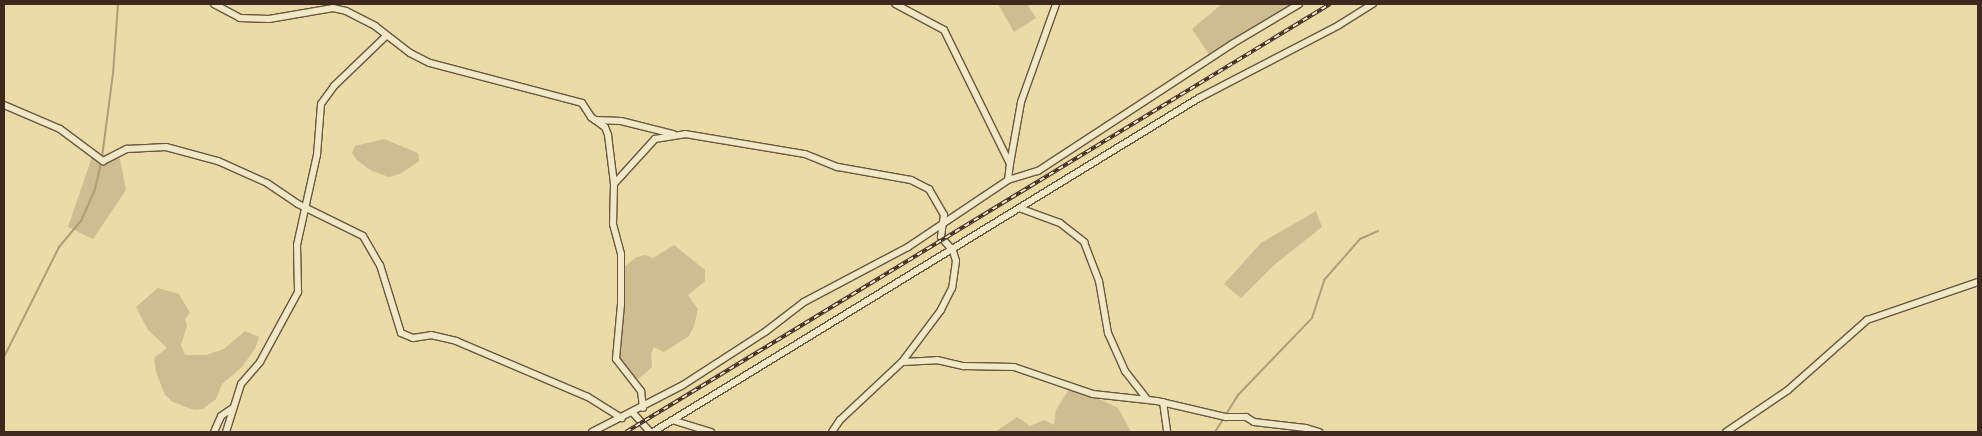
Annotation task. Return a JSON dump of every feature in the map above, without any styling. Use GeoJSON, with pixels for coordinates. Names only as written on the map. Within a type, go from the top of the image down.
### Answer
{"type":"FeatureCollection","features":[{"type":"Feature","properties":{"kind":"street"},"geometry":{"type":"LineString","coordinates":[[214,4],[240,18],[269,19],[333,8],[369,23],[410,53],[430,63],[582,104],[594,120],[606,128],[614,184],[613,224],[621,270],[616,359],[641,391],[643,408]]}},
{"type":"Feature","properties":{"kind":"street"},"geometry":{"type":"LineString","coordinates":[[895,4],[944,30],[1010,164]]}},
{"type":"Feature","properties":{"kind":"street"},"geometry":{"type":"LineString","coordinates":[[1008,180],[1021,102],[1056,4]]}},
{"type":"Feature","properties":{"kind":"street"},"geometry":{"type":"LineString","coordinates":[[592,432],[643,408],[765,332],[804,302],[945,225],[1008,180],[1038,171],[1232,44],[1299,4]]}},
{"type":"Feature","properties":{"kind":"street"},"geometry":{"type":"LineString","coordinates":[[633,413],[652,432],[953,251],[1018,208],[1199,98],[1339,26],[1373,4]]}},
{"type":"Feature","properties":{"kind":"street"},"geometry":{"type":"LineString","coordinates":[[226,432],[241,384],[260,362],[298,292],[297,246],[317,155],[321,104],[334,86],[386,36]]}},
{"type":"Feature","properties":{"kind":"street"},"geometry":{"type":"LineString","coordinates":[[4,105],[60,128],[102,161],[135,148],[166,146],[192,152],[267,184],[305,207],[363,236],[380,265],[401,333],[413,338],[431,335],[456,341],[588,397],[622,418]]}},
{"type":"Feature","properties":{"kind":"street"},"geometry":{"type":"LineString","coordinates":[[594,120],[621,121],[674,134],[789,151],[838,167],[914,181],[927,187],[937,198],[945,225],[941,237],[953,251],[956,268],[952,288],[941,310],[902,362],[840,420],[832,432]]}},
{"type":"Feature","properties":{"kind":"street"},"geometry":{"type":"LineString","coordinates":[[614,184],[653,141],[674,134]]}},
{"type":"Feature","properties":{"kind":"street"},"geometry":{"type":"LineString","coordinates":[[1018,208],[1060,223],[1084,242],[1098,281],[1108,333],[1125,371],[1147,399]]}},
{"type":"Feature","properties":{"kind":"street"},"geometry":{"type":"LineString","coordinates":[[1726,432],[1788,390],[1867,320],[1978,282]]}},
{"type":"Feature","properties":{"kind":"street"},"geometry":{"type":"LineString","coordinates":[[902,362],[920,359],[964,366],[1014,367],[1093,394],[1147,399],[1226,417],[1246,416],[1254,422],[1306,428],[1319,432]]}},
{"type":"Feature","properties":{"kind":"street"},"geometry":{"type":"LineString","coordinates":[[1163,402],[1167,432]]}},
{"type":"Feature","properties":{"kind":"street"},"geometry":{"type":"LineString","coordinates":[[214,432],[221,416],[233,408]]}},
{"type":"Feature","properties":{"kind":"street"},"geometry":{"type":"LineString","coordinates":[[672,420],[711,432]]}},
{"type":"Feature","properties":{"kind":"shaded area"},"geometry":{"type":"Polygon","coordinates":[[[998,4],[1027,4],[1036,18],[1014,32],[998,4]]]}},
{"type":"Feature","properties":{"kind":"shaded area"},"geometry":{"type":"Polygon","coordinates":[[[1222,4],[1299,4],[1212,59],[1192,29],[1222,4]]]}},
{"type":"Feature","properties":{"kind":"shaded area"},"geometry":{"type":"Polygon","coordinates":[[[384,139],[418,153],[419,161],[400,174],[389,177],[370,170],[357,160],[352,153],[355,146],[384,139]]]}},
{"type":"Feature","properties":{"kind":"shaded area"},"geometry":{"type":"Polygon","coordinates":[[[93,154],[103,161],[119,154],[126,190],[93,239],[68,227],[93,154]]]}},
{"type":"Feature","properties":{"kind":"shaded area"},"geometry":{"type":"Polygon","coordinates":[[[1316,211],[1322,227],[1274,265],[1241,298],[1224,284],[1261,243],[1316,211]]]}},
{"type":"Feature","properties":{"kind":"shaded area"},"geometry":{"type":"Polygon","coordinates":[[[674,245],[705,270],[705,281],[688,295],[698,309],[694,326],[689,336],[664,352],[654,347],[651,354],[652,367],[634,383],[616,359],[621,270],[635,258],[645,255],[653,258],[674,245]]]}},
{"type":"Feature","properties":{"kind":"shaded area"},"geometry":{"type":"Polygon","coordinates":[[[158,288],[179,294],[190,313],[185,319],[187,326],[181,345],[185,355],[206,355],[224,349],[245,331],[259,337],[255,349],[241,368],[222,384],[216,399],[203,409],[194,410],[173,402],[165,395],[156,372],[154,358],[167,348],[148,330],[136,307],[158,288]]]}},
{"type":"Feature","properties":{"kind":"shaded area"},"geometry":{"type":"Polygon","coordinates":[[[1071,386],[1118,408],[1131,432],[995,432],[1017,417],[1030,426],[1044,420],[1054,425],[1056,410],[1071,386]]]}},
{"type":"Feature","properties":{"kind":"waterway"},"geometry":{"type":"LineString","coordinates":[[102,157],[113,74],[118,4]]}},
{"type":"Feature","properties":{"kind":"waterway"},"geometry":{"type":"LineString","coordinates":[[4,357],[59,247],[81,221],[95,189],[101,162]]}},
{"type":"Feature","properties":{"kind":"waterway"},"geometry":{"type":"LineString","coordinates":[[1215,432],[1238,395],[1312,318],[1324,280],[1360,239],[1378,231]]}},
{"type":"Feature","properties":{"kind":"railway"},"geometry":{"type":"LineString","coordinates":[[626,432],[1330,4]]}}]}
